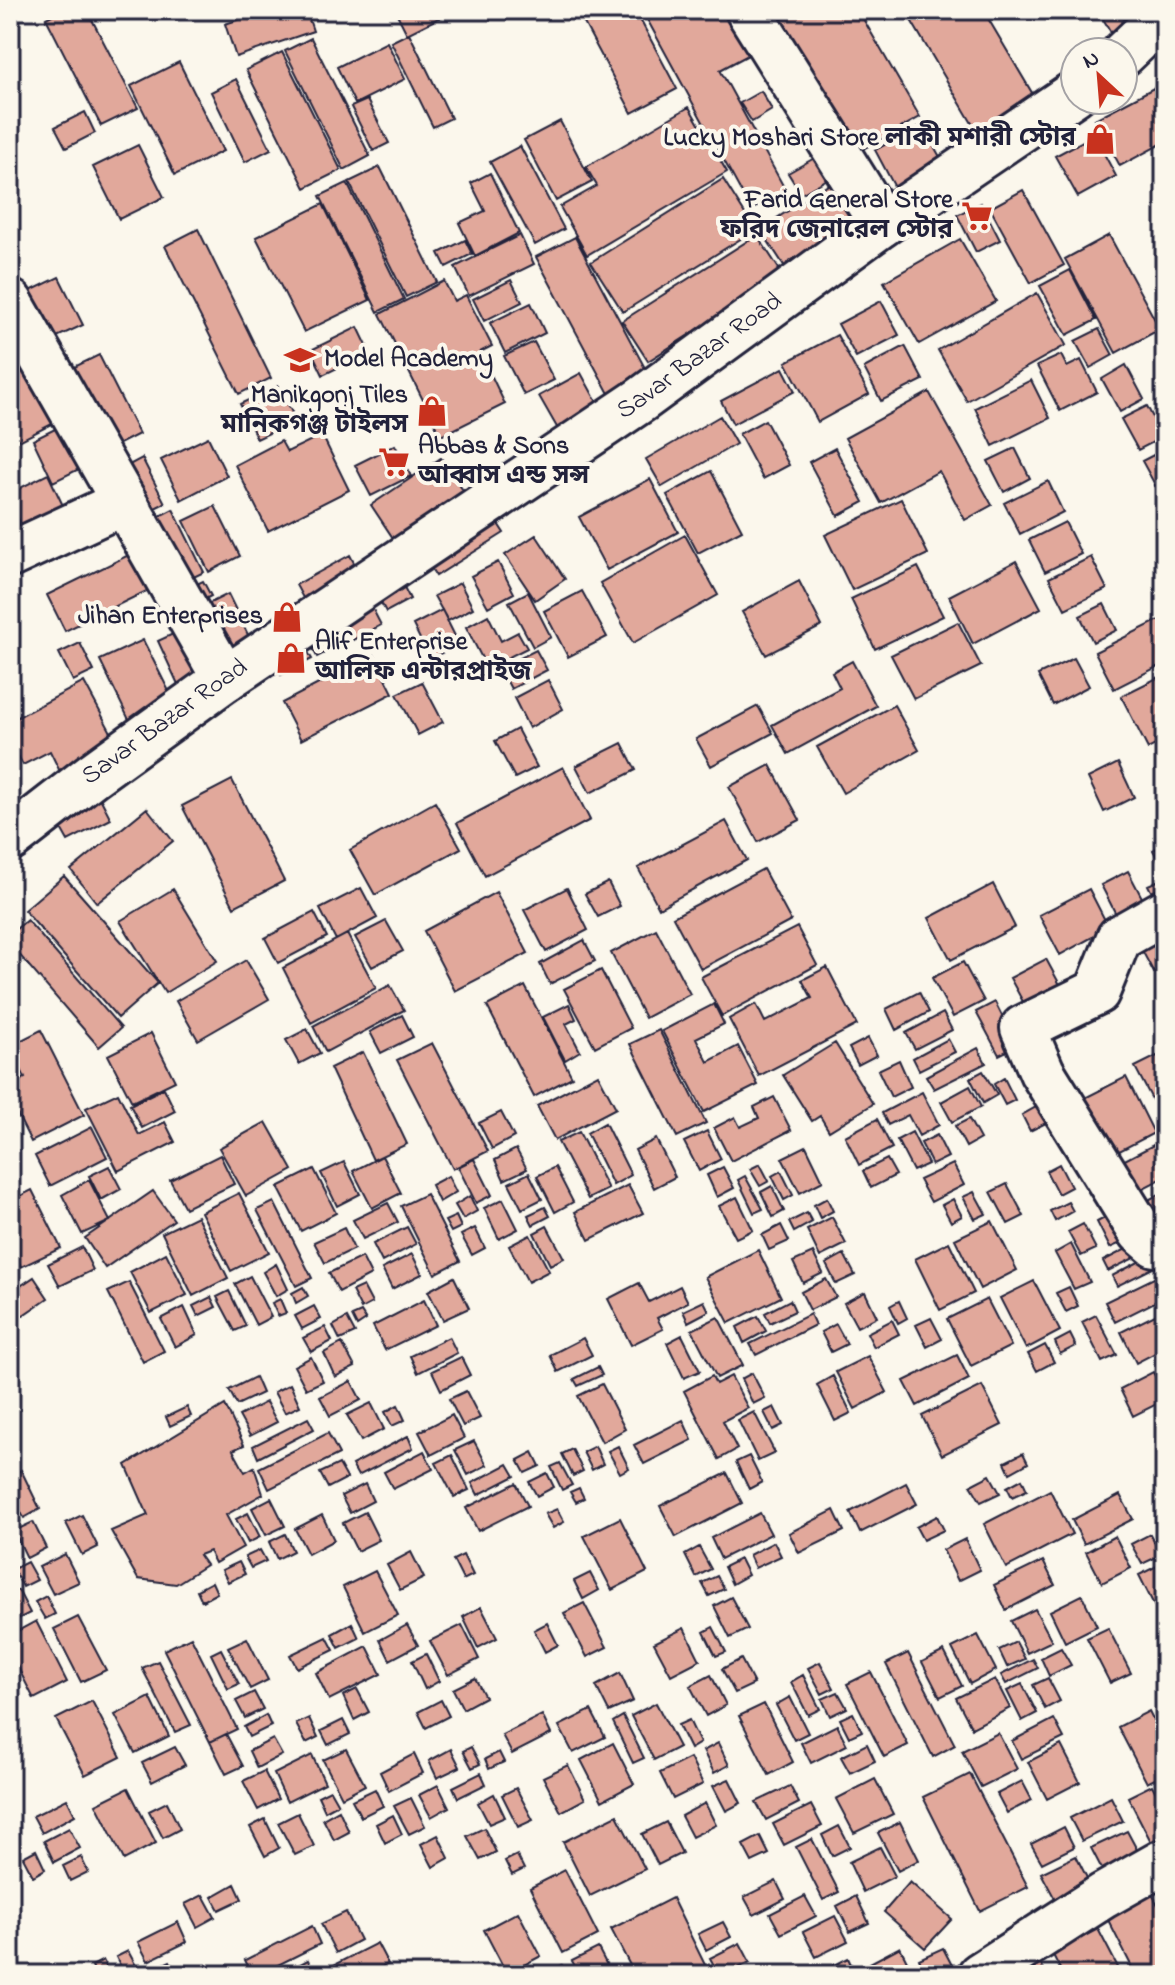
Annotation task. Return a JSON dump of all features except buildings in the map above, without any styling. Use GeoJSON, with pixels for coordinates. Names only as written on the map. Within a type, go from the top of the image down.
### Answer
{"type":"FeatureCollection","features":[{"type":"Feature","properties":{"kind":"street"},"geometry":{"type":"LineString","coordinates":[[748,10],[882,224]]}},
{"type":"Feature","properties":{"kind":"street"},"geometry":{"type":"LineString","coordinates":[[1139,39],[1165,14]]}},
{"type":"Feature","properties":{"kind":"street","name":"Savar Bazar Road"},"geometry":{"type":"LineString","coordinates":[[10,839],[225,679],[641,400],[882,224],[1059,104]]}},
{"type":"Feature","properties":{"kind":"street"},"geometry":{"type":"LineString","coordinates":[[14,319],[225,679]]}},
{"type":"Feature","properties":{"kind":"street"},"geometry":{"type":"LineString","coordinates":[[10,555],[124,502]]}},
{"type":"Feature","properties":{"kind":"street"},"geometry":{"type":"LineString","coordinates":[[1165,912],[1119,938],[1097,992],[1023,1028],[1042,1072],[1141,1232],[1155,1244],[1165,1239]]}},
{"type":"Feature","properties":{"kind":"street"},"geometry":{"type":"LineString","coordinates":[[980,1975],[1103,1896],[1165,1861]]}},
{"type":"Feature","properties":{"kind":"place","name":"Lucky Moshari Store লাকী মশারী স্টোর"},"geometry":{"type":"Point","coordinates":[1100,139]}},
{"type":"Feature","properties":{"kind":"place","name":"Farid General Store ফরিদ জেনারেল স্টোর"},"geometry":{"type":"Point","coordinates":[977,216]}},
{"type":"Feature","properties":{"kind":"place","name":"Model Academy"},"geometry":{"type":"Point","coordinates":[300,360]}},
{"type":"Feature","properties":{"kind":"place","name":"Manikgonj Tiles মানিকগঞ্জ টাইলস"},"geometry":{"type":"Point","coordinates":[432,411]}},
{"type":"Feature","properties":{"kind":"place","name":"Abbas & Sons আব্বাস এন্ড সন্স"},"geometry":{"type":"Point","coordinates":[394,462]}},
{"type":"Feature","properties":{"kind":"place","name":"Jihan Enterprises"},"geometry":{"type":"Point","coordinates":[287,617]}},
{"type":"Feature","properties":{"kind":"place","name":"Alif Enterprise আলিফ এন্টারপ্রাইজ"},"geometry":{"type":"Point","coordinates":[291,658]}}]}
